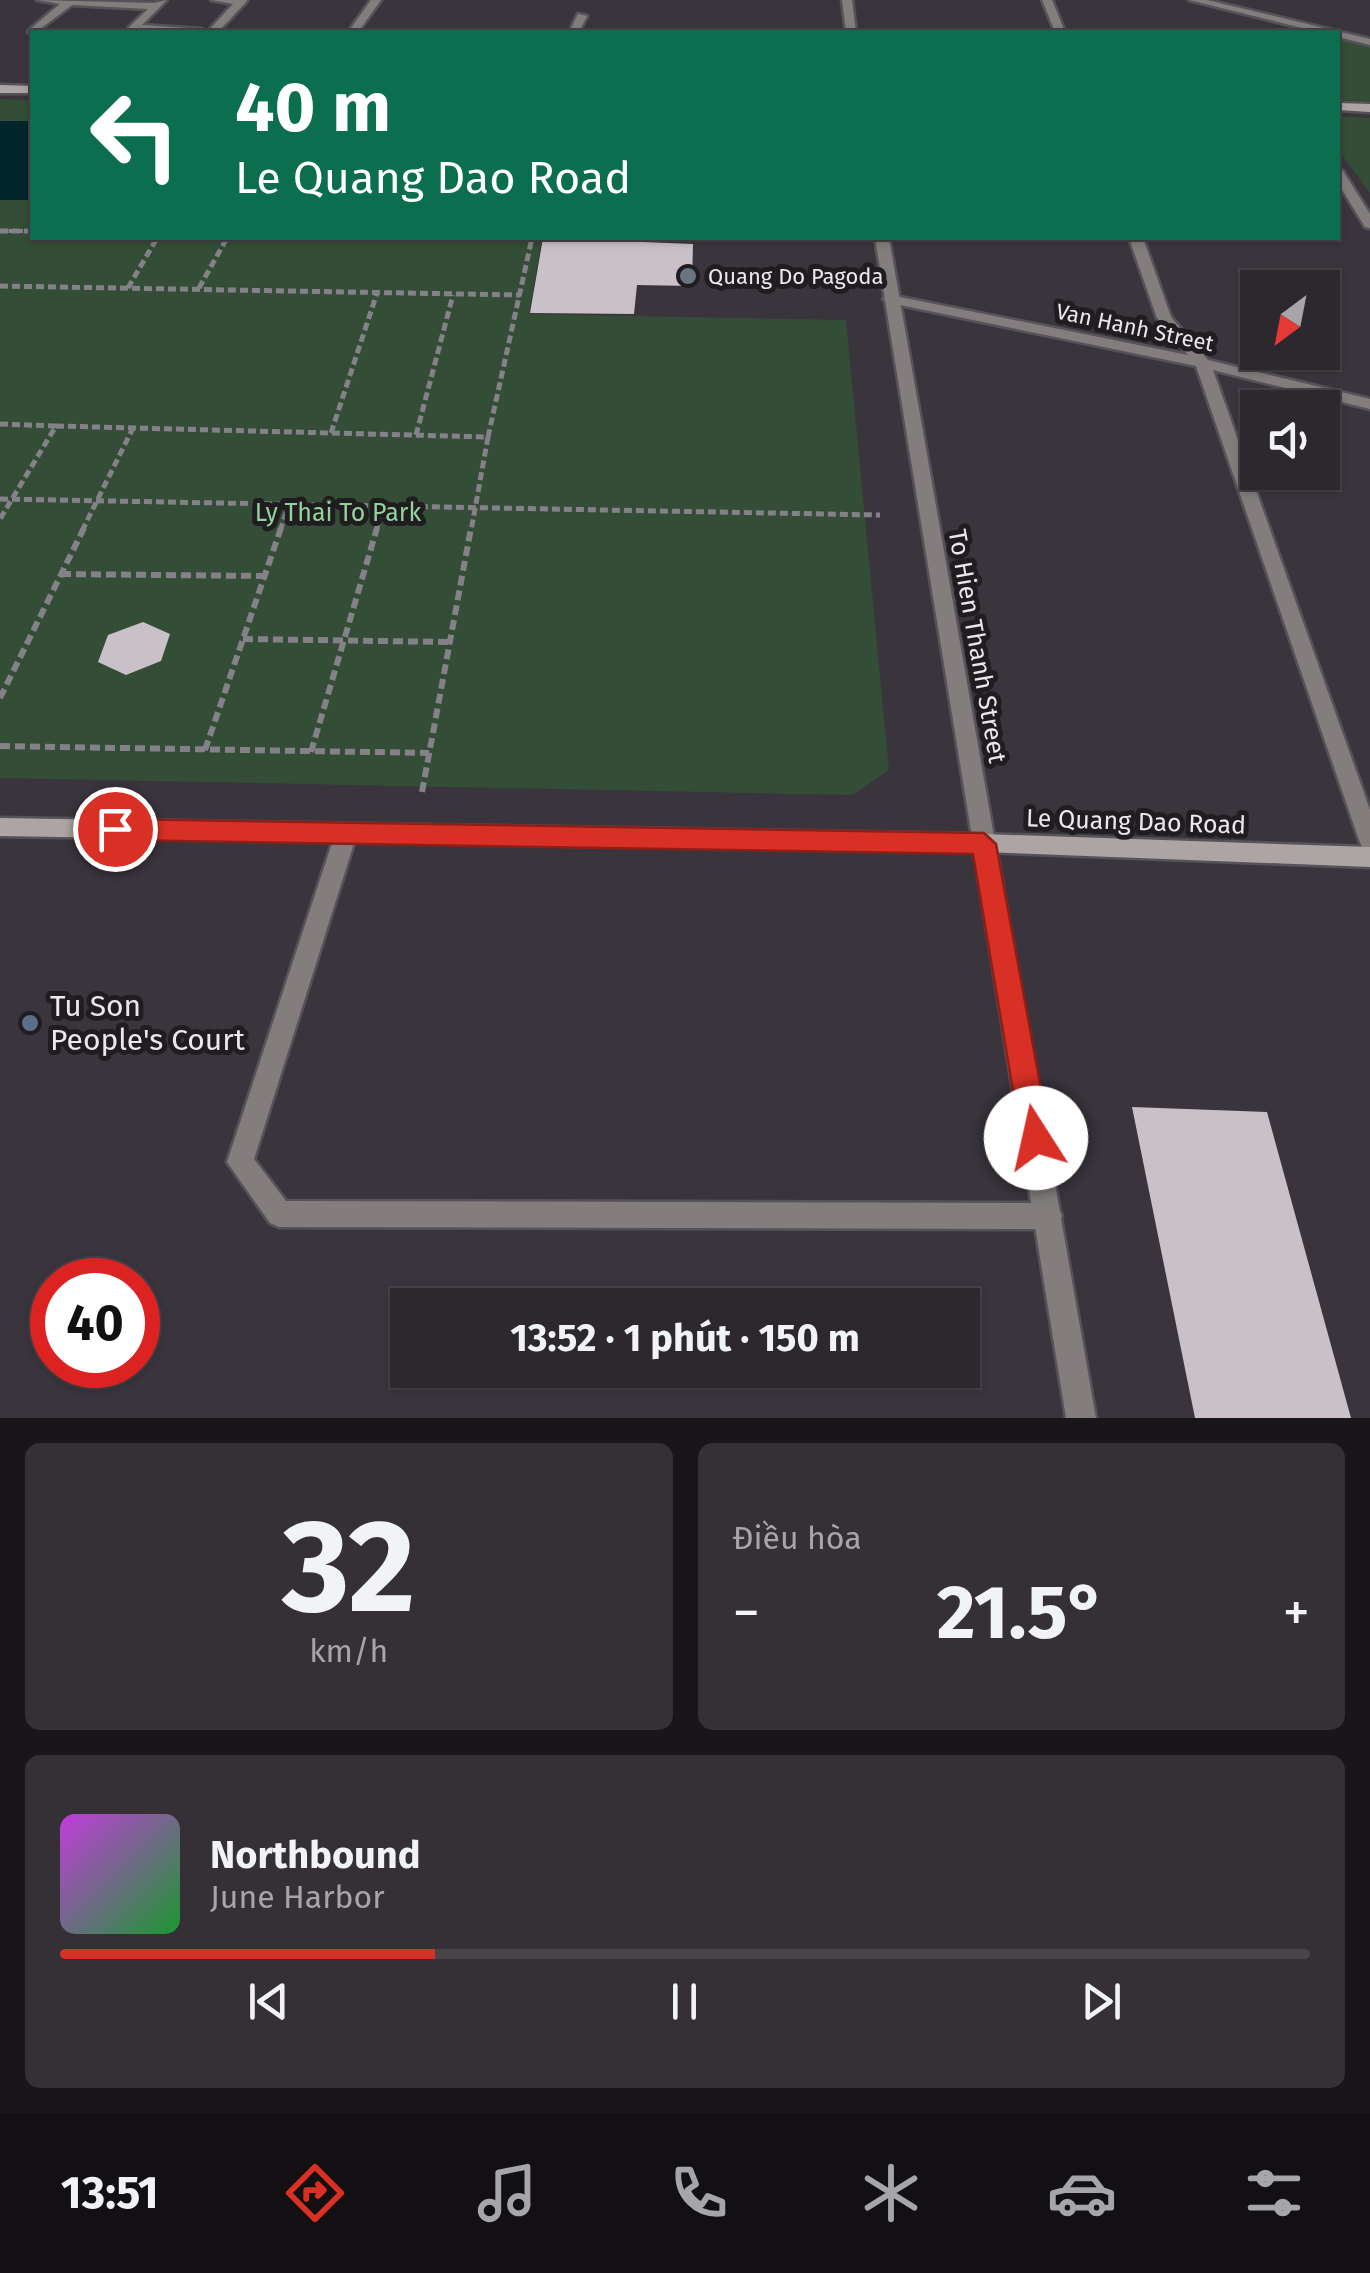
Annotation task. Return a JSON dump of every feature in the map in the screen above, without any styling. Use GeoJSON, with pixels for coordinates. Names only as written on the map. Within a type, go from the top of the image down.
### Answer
{"type":"FeatureCollection","features":[{"type":"Feature","properties":{"kind":"main road"},"geometry":{"type":"LineString","coordinates":[[0,89],[30,90]]}},
{"type":"Feature","properties":{"kind":"main road"},"geometry":{"type":"LineString","coordinates":[[1340,107],[1370,108]]}},
{"type":"Feature","properties":{"kind":"main road","name":"Le Quang Dao Road"},"geometry":{"type":"LineString","coordinates":[[0,827],[984,844],[1370,857]]}},
{"type":"Feature","properties":{"kind":"street"},"geometry":{"type":"LineString","coordinates":[[42,0],[160,3]]}},
{"type":"Feature","properties":{"kind":"street"},"geometry":{"type":"LineString","coordinates":[[214,30],[242,2],[216,0]]}},
{"type":"Feature","properties":{"kind":"street"},"geometry":{"type":"LineString","coordinates":[[355,30],[376,0]]}},
{"type":"Feature","properties":{"kind":"street"},"geometry":{"type":"LineString","coordinates":[[847,0],[851,30]]}},
{"type":"Feature","properties":{"kind":"street"},"geometry":{"type":"LineString","coordinates":[[1047,0],[1059,30]]}},
{"type":"Feature","properties":{"kind":"street"},"geometry":{"type":"LineString","coordinates":[[1194,0],[1321,30]]}},
{"type":"Feature","properties":{"kind":"street"},"geometry":{"type":"LineString","coordinates":[[37,30],[70,2]]}},
{"type":"Feature","properties":{"kind":"street"},"geometry":{"type":"LineString","coordinates":[[160,3],[133,28],[167,30]]}},
{"type":"Feature","properties":{"kind":"street"},"geometry":{"type":"LineString","coordinates":[[1226,8],[1234,20]]}},
{"type":"Feature","properties":{"kind":"street"},"geometry":{"type":"LineString","coordinates":[[575,30],[582,16]]}},
{"type":"Feature","properties":{"kind":"street"},"geometry":{"type":"LineString","coordinates":[[1340,34],[1370,42]]}},
{"type":"Feature","properties":{"kind":"street"},"geometry":{"type":"LineString","coordinates":[[20,44],[30,36]]}},
{"type":"Feature","properties":{"kind":"street"},"geometry":{"type":"LineString","coordinates":[[1340,177],[1370,224]]}},
{"type":"Feature","properties":{"kind":"street","name":"To Hien Thanh Street"},"geometry":{"type":"LineString","coordinates":[[882,240],[1081,1418]]}},
{"type":"Feature","properties":{"kind":"street"},"geometry":{"type":"LineString","coordinates":[[1137,240],[1164,318],[1203,363],[1370,840]]}},
{"type":"Feature","properties":{"kind":"street","name":"Van Hanh Street"},"geometry":{"type":"LineString","coordinates":[[890,300],[1203,363],[1370,404]]}},
{"type":"Feature","properties":{"kind":"street"},"geometry":{"type":"LineString","coordinates":[[346,834],[240,1162],[278,1214],[1049,1216]]}},
{"type":"Feature","properties":{"kind":"path"},"geometry":{"type":"LineString","coordinates":[[0,230],[30,231]]}},
{"type":"Feature","properties":{"kind":"path"},"geometry":{"type":"LineString","coordinates":[[128,288],[156,240]]}},
{"type":"Feature","properties":{"kind":"path"},"geometry":{"type":"LineString","coordinates":[[199,288],[226,240]]}},
{"type":"Feature","properties":{"kind":"path"},"geometry":{"type":"LineString","coordinates":[[422,792],[488,437],[532,240]]}},
{"type":"Feature","properties":{"kind":"path"},"geometry":{"type":"LineString","coordinates":[[0,286],[520,295]]}},
{"type":"Feature","properties":{"kind":"path"},"geometry":{"type":"LineString","coordinates":[[331,433],[377,294]]}},
{"type":"Feature","properties":{"kind":"path"},"geometry":{"type":"LineString","coordinates":[[416,435],[453,295]]}},
{"type":"Feature","properties":{"kind":"path"},"geometry":{"type":"LineString","coordinates":[[0,424],[488,437]]}},
{"type":"Feature","properties":{"kind":"path"},"geometry":{"type":"LineString","coordinates":[[0,519],[56,426]]}},
{"type":"Feature","properties":{"kind":"path"},"geometry":{"type":"LineString","coordinates":[[0,698],[133,428]]}},
{"type":"Feature","properties":{"kind":"path"},"geometry":{"type":"LineString","coordinates":[[0,498],[880,515]]}},
{"type":"Feature","properties":{"kind":"path"},"geometry":{"type":"LineString","coordinates":[[205,750],[289,504]]}},
{"type":"Feature","properties":{"kind":"path"},"geometry":{"type":"LineString","coordinates":[[311,752],[384,505]]}},
{"type":"Feature","properties":{"kind":"path"},"geometry":{"type":"LineString","coordinates":[[61,574],[264,576]]}},
{"type":"Feature","properties":{"kind":"path"},"geometry":{"type":"LineString","coordinates":[[242,639],[450,642]]}},
{"type":"Feature","properties":{"kind":"path"},"geometry":{"type":"LineString","coordinates":[[0,746],[429,753]]}},
{"type":"Feature","properties":{"kind":"green space"},"geometry":{"type":"Polygon","coordinates":[[[1340,36],[1370,44],[1370,101],[1340,100],[1340,36]]]}},
{"type":"Feature","properties":{"kind":"green space","name":"Ly Thai To Park"},"geometry":{"type":"Polygon","coordinates":[[[0,99],[30,100],[30,240],[542,240],[529,314],[846,320],[889,770],[853,795],[0,778],[0,99]]]}},
{"type":"Feature","properties":{"kind":"green space"},"geometry":{"type":"Polygon","coordinates":[[[1340,116],[1370,118],[1370,193],[1340,153],[1340,116]]]}},
{"type":"Feature","properties":{"kind":"water"},"geometry":{"type":"Polygon","coordinates":[[[0,121],[30,121],[30,200],[0,200],[0,121]]]}},
{"type":"Feature","properties":{"kind":"building"},"geometry":{"type":"Polygon","coordinates":[[[543,240],[693,244],[692,286],[637,285],[634,314],[530,313],[543,240]]]}},
{"type":"Feature","properties":{"kind":"building"},"geometry":{"type":"Polygon","coordinates":[[[143,622],[170,634],[161,661],[126,675],[98,662],[108,635],[143,622]]]}},
{"type":"Feature","properties":{"kind":"building"},"geometry":{"type":"Polygon","coordinates":[[[1132,1107],[1267,1112],[1351,1418],[1195,1418],[1132,1107]]]}},
{"type":"Feature","properties":{"kind":"place","name":"Quang Do Pagoda"},"geometry":{"type":"Point","coordinates":[688,276]}},
{"type":"Feature","properties":{"kind":"place","name":"Tu Son People's Court"},"geometry":{"type":"Point","coordinates":[30,1023]}},
{"type":"Feature","properties":{"kind":"route"},"geometry":{"type":"LineString","coordinates":[[115,829],[984,844],[1036,1138]]}}]}
